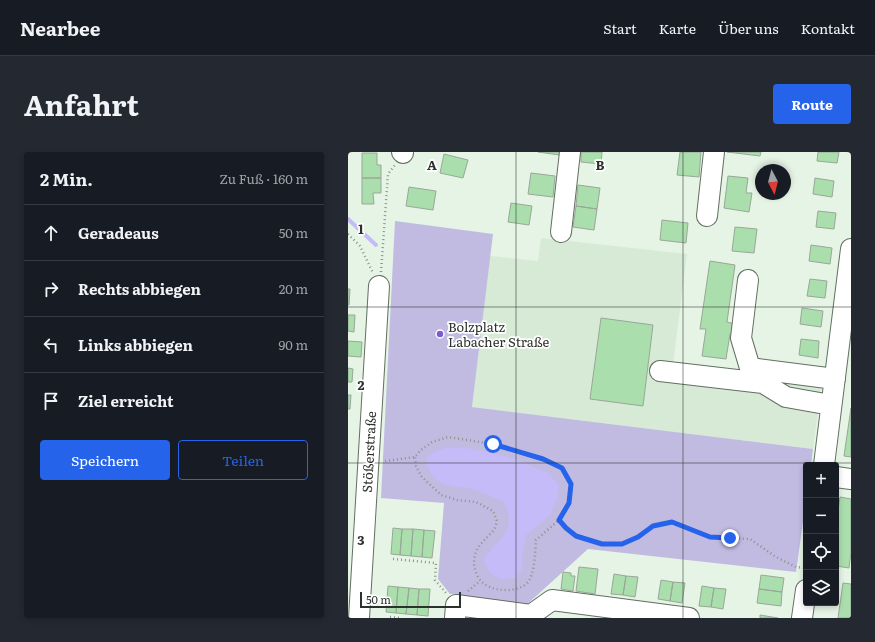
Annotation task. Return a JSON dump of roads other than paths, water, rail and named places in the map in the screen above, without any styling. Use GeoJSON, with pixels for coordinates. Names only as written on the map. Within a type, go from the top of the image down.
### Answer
{"type":"FeatureCollection","features":[{"type":"Feature","properties":{"kind":"street"},"geometry":{"type":"LineString","coordinates":[[561,232],[570,152]]}},
{"type":"Feature","properties":{"kind":"street"},"geometry":{"type":"LineString","coordinates":[[707,216],[714,152]]}},
{"type":"Feature","properties":{"kind":"street"},"geometry":{"type":"LineString","coordinates":[[824,462],[851,249]]}},
{"type":"Feature","properties":{"kind":"street"},"geometry":{"type":"LineString","coordinates":[[748,280],[741,338],[750,368],[835,379]]}},
{"type":"Feature","properties":{"kind":"street","name":"Stößerstraße"},"geometry":{"type":"LineString","coordinates":[[359,618],[379,286]]}},
{"type":"Feature","properties":{"kind":"street"},"geometry":{"type":"LineString","coordinates":[[660,371],[762,383],[786,397],[831,405]]}},
{"type":"Feature","properties":{"kind":"street"},"geometry":{"type":"LineString","coordinates":[[839,477],[851,479]]}},
{"type":"Feature","properties":{"kind":"street"},"geometry":{"type":"LineString","coordinates":[[455,612],[530,615],[552,600],[689,618]]}},
{"type":"Feature","properties":{"kind":"street"},"geometry":{"type":"LineString","coordinates":[[802,618],[804,606]]}},
{"type":"Feature","properties":{"kind":"waterway"},"geometry":{"type":"LineString","coordinates":[[348,219],[376,245]]}},
{"type":"Feature","properties":{"kind":"place","name":"Bolzplatz Labacher Straße"},"geometry":{"type":"Point","coordinates":[440,334]}}]}
